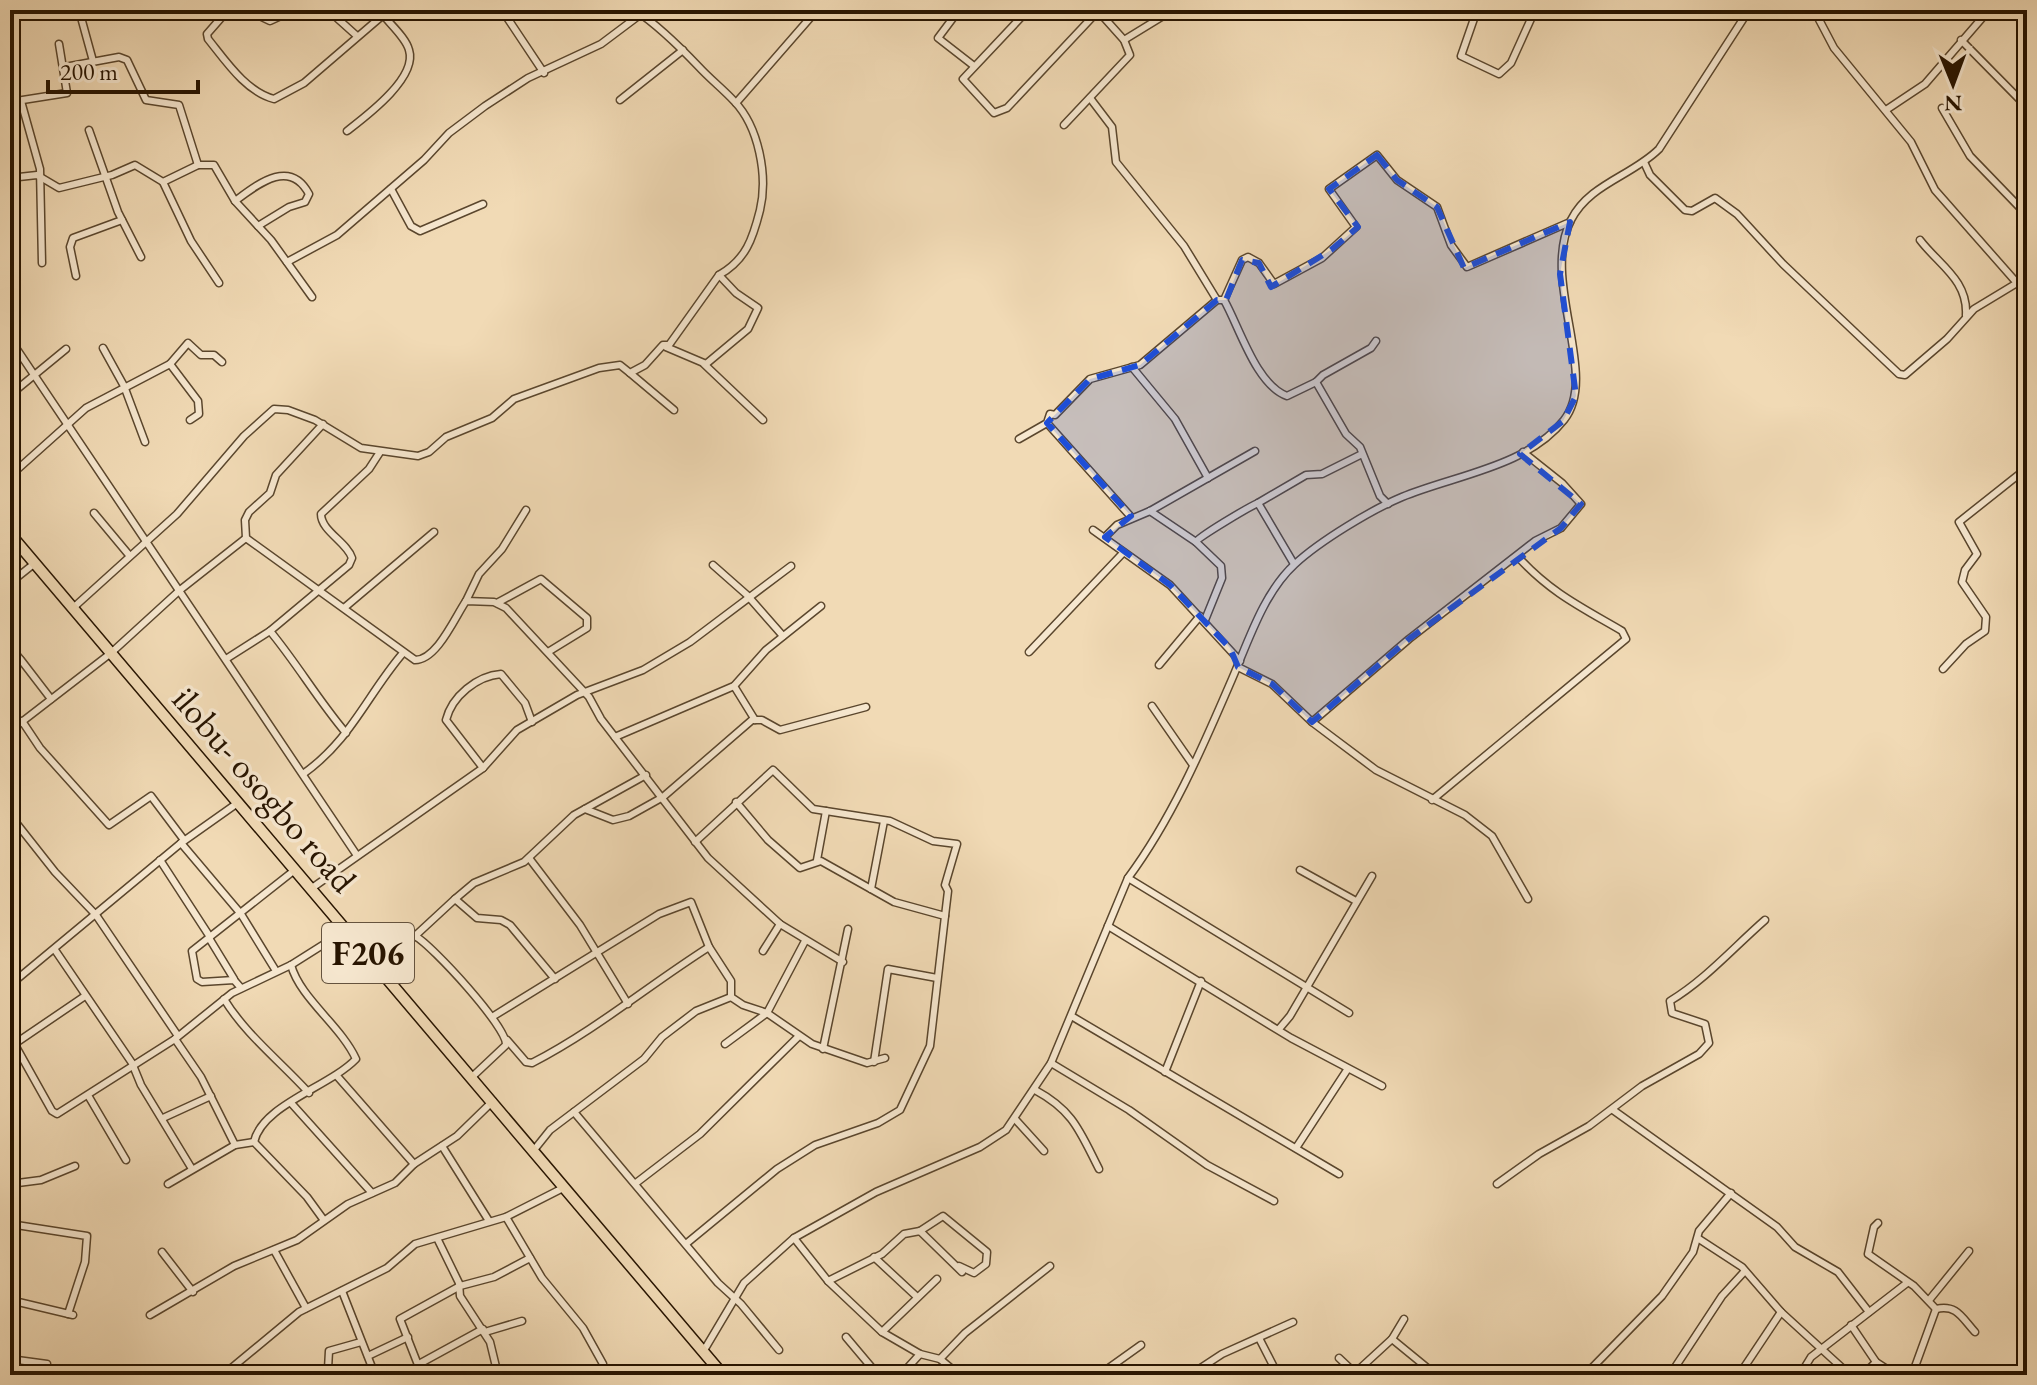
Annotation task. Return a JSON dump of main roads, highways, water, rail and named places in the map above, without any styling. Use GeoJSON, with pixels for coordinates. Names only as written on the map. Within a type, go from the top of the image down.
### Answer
{"type":"FeatureCollection","features":[{"type":"Feature","properties":{"kind":"main road","name":"ilobu- osogbo road"},"geometry":{"type":"LineString","coordinates":[[10,534],[723,1375]]}}]}
